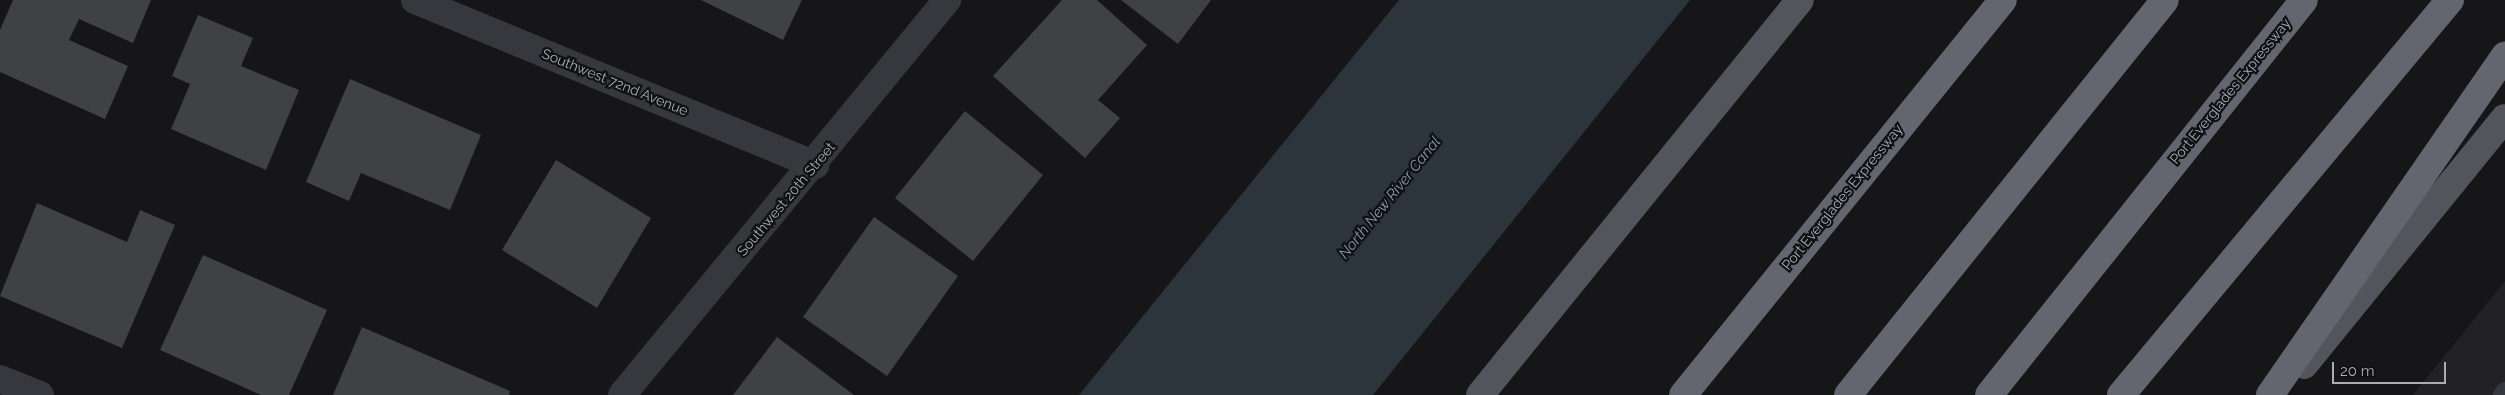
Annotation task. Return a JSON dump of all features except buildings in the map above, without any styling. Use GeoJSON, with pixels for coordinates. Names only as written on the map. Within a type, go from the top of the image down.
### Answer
{"type":"FeatureCollection","features":[{"type":"Feature","properties":{"kind":"highway","name":"Port Everglades Expressway"},"geometry":{"type":"LineString","coordinates":[[1682,395],[2003,0]]}},
{"type":"Feature","properties":{"kind":"highway"},"geometry":{"type":"LineString","coordinates":[[1848,395],[2165,0]]}},
{"type":"Feature","properties":{"kind":"highway","name":"Port Everglades Expressway"},"geometry":{"type":"LineString","coordinates":[[1989,395],[2304,0]]}},
{"type":"Feature","properties":{"kind":"highway"},"geometry":{"type":"LineString","coordinates":[[2121,395],[2450,0]]}},
{"type":"Feature","properties":{"kind":"highway"},"geometry":{"type":"LineString","coordinates":[[2270,395],[2505,55]]}},
{"type":"Feature","properties":{"kind":"main road"},"geometry":{"type":"LineString","coordinates":[[1480,395],[1800,0]]}},
{"type":"Feature","properties":{"kind":"main road"},"geometry":{"type":"LineString","coordinates":[[2280,395],[2505,118]]}},
{"type":"Feature","properties":{"kind":"street","name":"Southwest 72nd Avenue"},"geometry":{"type":"LineString","coordinates":[[415,0],[815,165]]}},
{"type":"Feature","properties":{"kind":"street","name":"Southwest 20th Street"},"geometry":{"type":"LineString","coordinates":[[622,395],[815,165],[948,0]]}},
{"type":"Feature","properties":{"kind":"street"},"geometry":{"type":"LineString","coordinates":[[0,379],[40,395]]}},
{"type":"Feature","properties":{"kind":"shaded area"},"geometry":{"type":"Polygon","coordinates":[[[2505,281],[2505,395],[2413,395],[2505,281]]]}},
{"type":"Feature","properties":{"kind":"water","name":"North New River Canal"},"geometry":{"type":"Polygon","coordinates":[[[1399,0],[1690,0],[1373,395],[1079,395],[1399,0]]]}}]}
